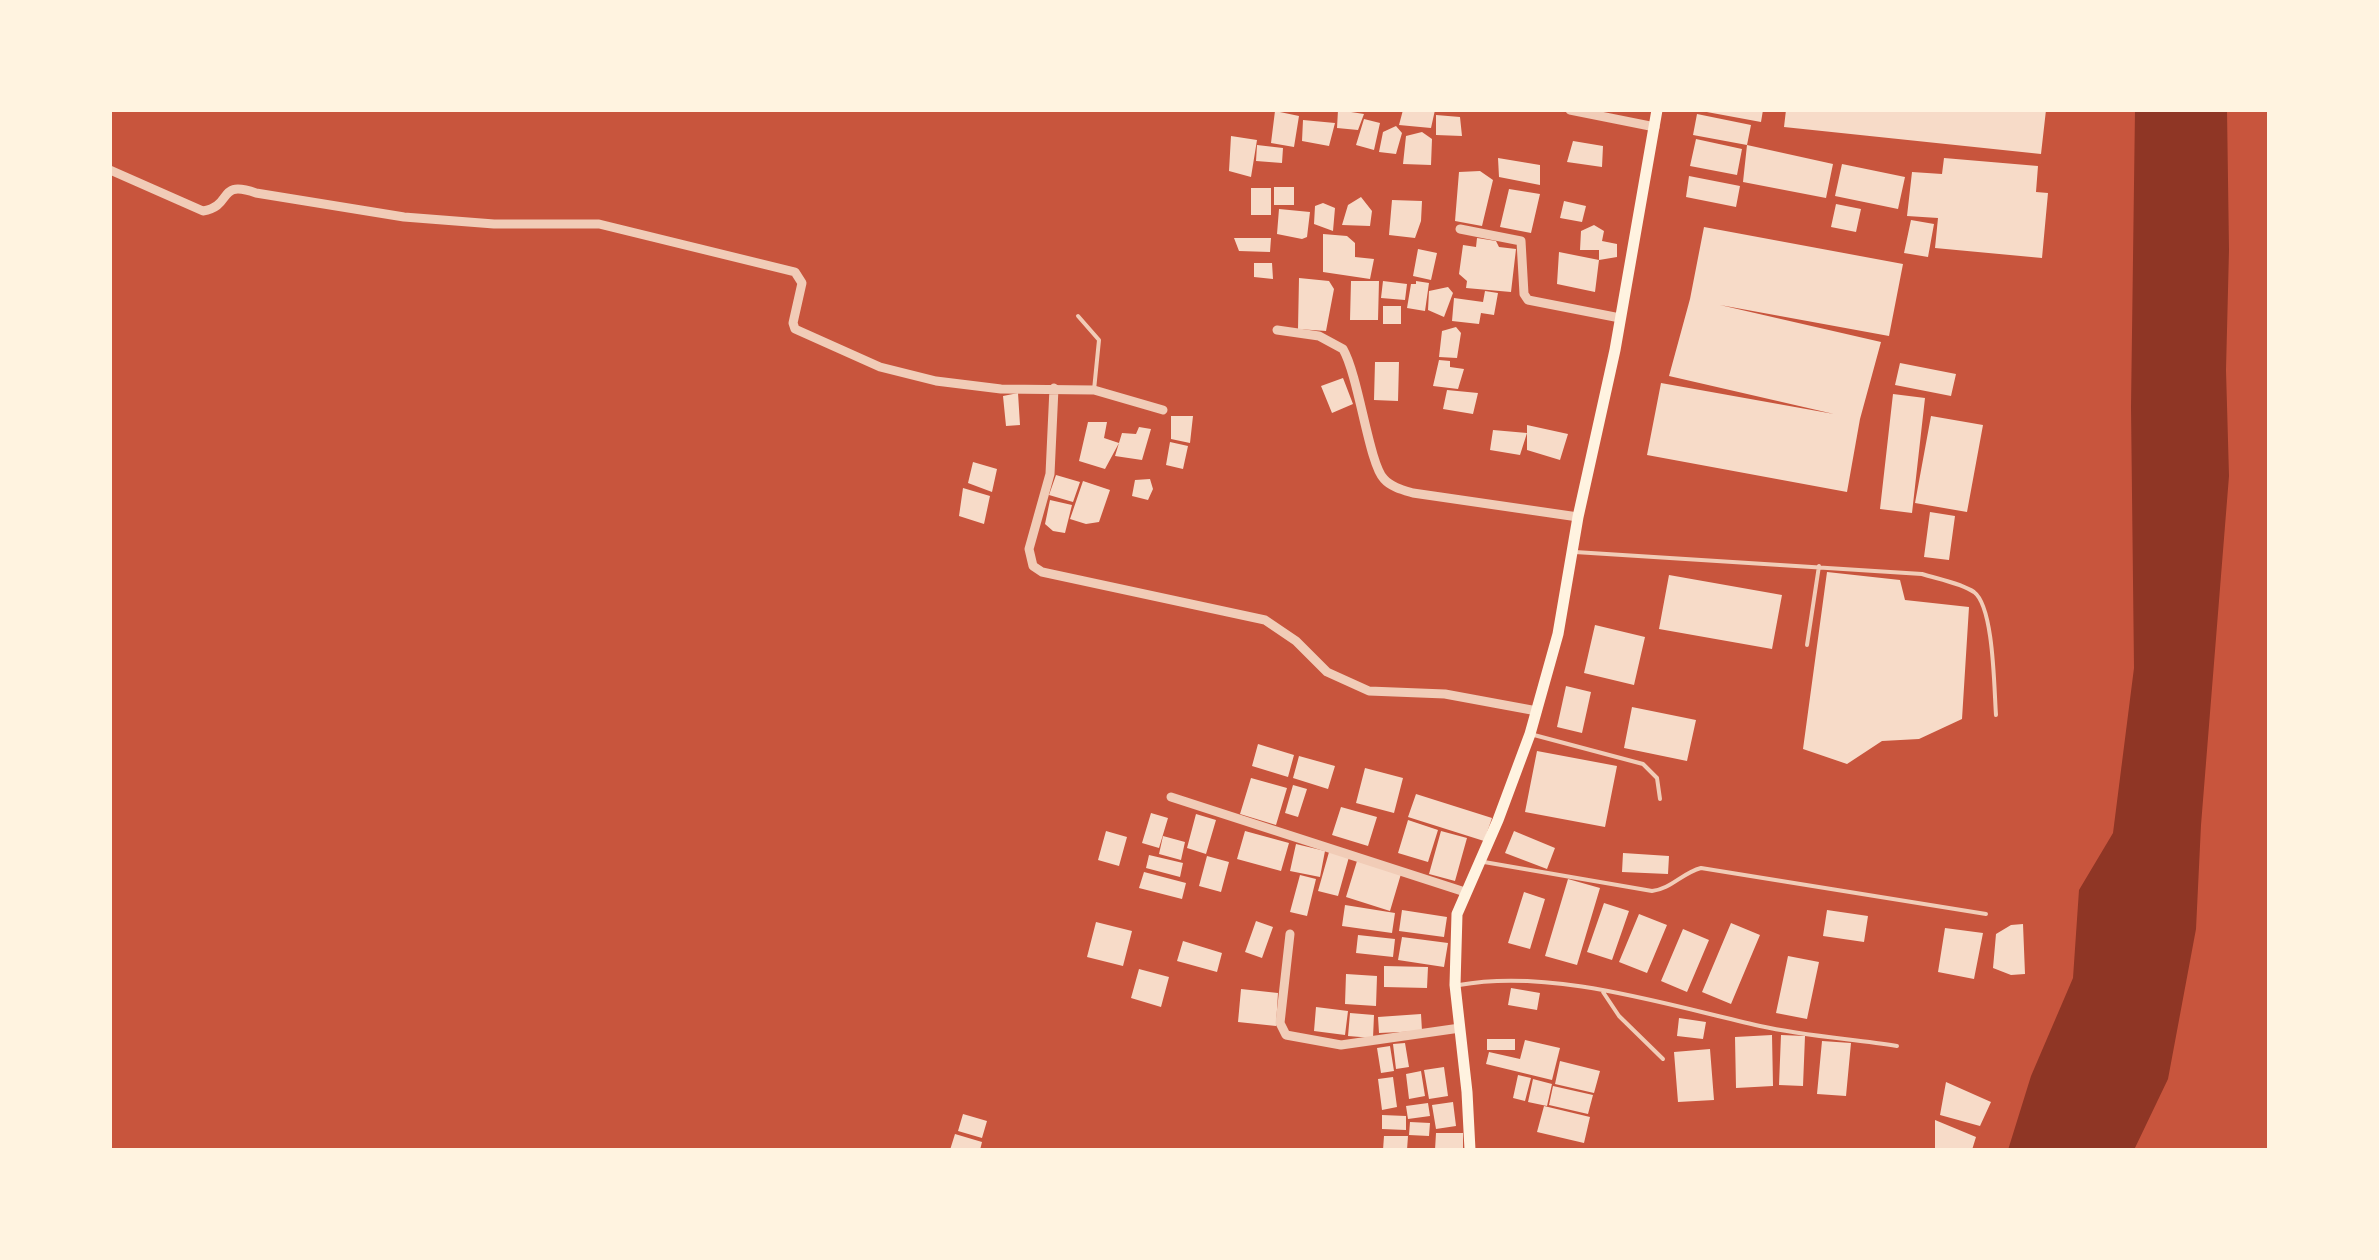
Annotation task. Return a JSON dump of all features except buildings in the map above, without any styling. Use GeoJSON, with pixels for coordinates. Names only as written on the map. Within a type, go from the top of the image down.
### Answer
{"type":"FeatureCollection","features":[{"type":"Feature","properties":{"kind":"main road"},"geometry":{"type":"LineString","coordinates":[[1470,1150],[1454,986],[1456,914],[1530,734],[1558,634],[1657,110]]}},
{"type":"Feature","properties":{"kind":"street"},"geometry":{"type":"LineString","coordinates":[[1570,110],[1655,127]]}},
{"type":"Feature","properties":{"kind":"street"},"geometry":{"type":"LineString","coordinates":[[110,170],[203,211],[216,208],[231,189],[238,187],[404,217],[494,224],[600,224],[795,272],[802,283],[792,323],[799,332],[880,367],[936,381],[1001,389],[1094,390],[1162,410]]}},
{"type":"Feature","properties":{"kind":"street"},"geometry":{"type":"LineString","coordinates":[[1460,229],[1521,242],[1524,294],[1528,300],[1620,318]]}},
{"type":"Feature","properties":{"kind":"street"},"geometry":{"type":"LineString","coordinates":[[1277,330],[1318,336],[1342,349],[1356,383],[1379,474],[1392,486],[1412,494],[1578,516]]}},
{"type":"Feature","properties":{"kind":"street"},"geometry":{"type":"LineString","coordinates":[[1054,388],[1050,474],[1029,549],[1033,566],[1042,572],[1264,620],[1296,640],[1326,672],[1369,692],[1445,694],[1538,711]]}},
{"type":"Feature","properties":{"kind":"street"},"geometry":{"type":"LineString","coordinates":[[1171,797],[1465,892]]}},
{"type":"Feature","properties":{"kind":"street"},"geometry":{"type":"LineString","coordinates":[[1290,934],[1280,1023],[1286,1034],[1342,1045],[1460,1028]]}},
{"type":"Feature","properties":{"kind":"lane"},"geometry":{"type":"LineString","coordinates":[[1078,316],[1100,340],[1094,390]]}},
{"type":"Feature","properties":{"kind":"lane"},"geometry":{"type":"LineString","coordinates":[[1573,552],[1922,574],[1975,593],[1987,614],[1996,715]]}},
{"type":"Feature","properties":{"kind":"lane"},"geometry":{"type":"LineString","coordinates":[[1807,645],[1819,566]]}},
{"type":"Feature","properties":{"kind":"lane"},"geometry":{"type":"LineString","coordinates":[[1530,734],[1643,764],[1657,778],[1660,799]]}},
{"type":"Feature","properties":{"kind":"lane"},"geometry":{"type":"LineString","coordinates":[[1480,861],[1652,891],[1666,889],[1682,875],[1701,868],[1986,914]]}},
{"type":"Feature","properties":{"kind":"lane"},"geometry":{"type":"LineString","coordinates":[[1454,986],[1518,978],[1764,1027],[1897,1046]]}},
{"type":"Feature","properties":{"kind":"lane"},"geometry":{"type":"LineString","coordinates":[[1603,992],[1619,1016],[1663,1058]]}},
{"type":"Feature","properties":{"kind":"shaded area"},"geometry":{"type":"Polygon","coordinates":[[[2135,110],[2227,110],[2229,476],[2196,929],[2168,1079],[2134,1150],[2008,1150],[2031,1076],[2073,978],[2079,890],[2113,833],[2134,668],[2131,407],[2135,110]]]}}]}
